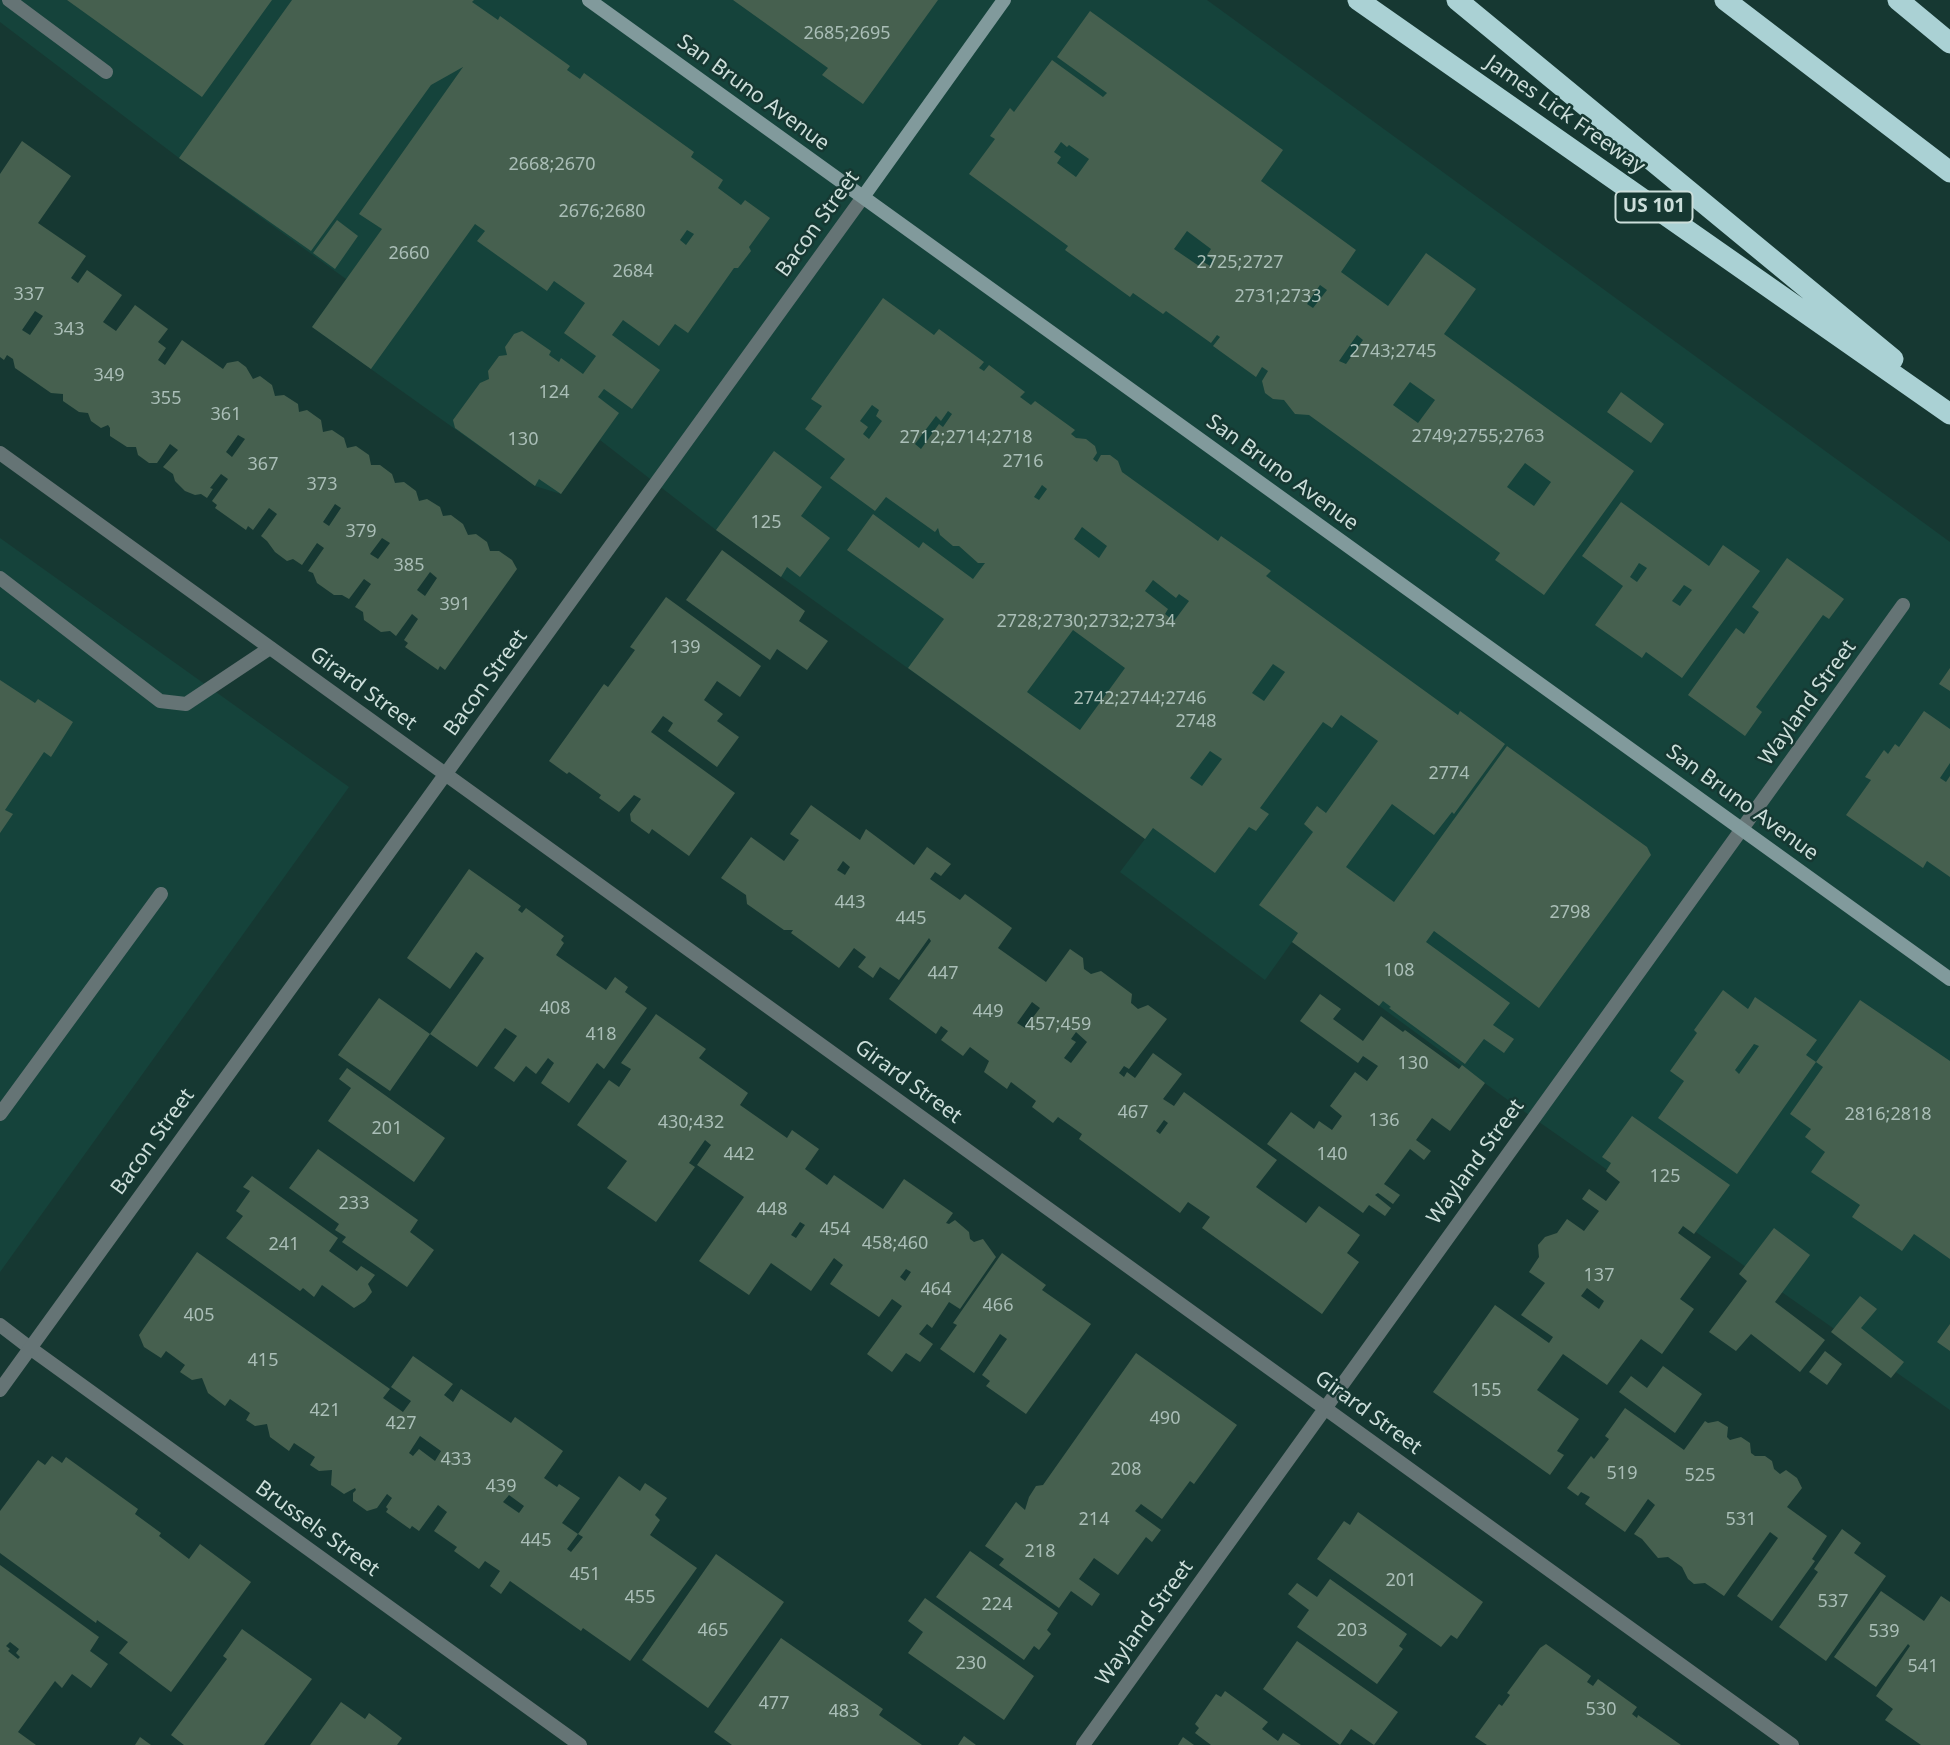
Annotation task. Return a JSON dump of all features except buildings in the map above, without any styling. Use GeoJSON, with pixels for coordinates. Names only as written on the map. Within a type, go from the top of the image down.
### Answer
{"type":"FeatureCollection","features":[{"type":"Feature","properties":{"kind":"highway","name":"James Lick Freeway"},"geometry":{"type":"LineString","coordinates":[[1358,0],[1950,414]]}},
{"type":"Feature","properties":{"kind":"highway"},"geometry":{"type":"LineString","coordinates":[[1457,0],[1950,405]]}},
{"type":"Feature","properties":{"kind":"highway"},"geometry":{"type":"LineString","coordinates":[[1725,0],[1950,172]]}},
{"type":"Feature","properties":{"kind":"highway"},"geometry":{"type":"LineString","coordinates":[[1898,0],[1950,43]]}},
{"type":"Feature","properties":{"kind":"main road","name":"San Bruno Avenue"},"geometry":{"type":"LineString","coordinates":[[589,0],[1950,979]]}},
{"type":"Feature","properties":{"kind":"main road","name":"Bacon Street"},"geometry":{"type":"LineString","coordinates":[[863,197],[1004,0]]}},
{"type":"Feature","properties":{"kind":"street"},"geometry":{"type":"LineString","coordinates":[[9,0],[106,72]]}},
{"type":"Feature","properties":{"kind":"street","name":"Bacon Street"},"geometry":{"type":"LineString","coordinates":[[0,1390],[863,197]]}},
{"type":"Feature","properties":{"kind":"street","name":"Girard Street"},"geometry":{"type":"LineString","coordinates":[[0,453],[1792,1745]]}},
{"type":"Feature","properties":{"kind":"street"},"geometry":{"type":"LineString","coordinates":[[0,578],[160,701],[186,704],[270,648]]}},
{"type":"Feature","properties":{"kind":"street","name":"Wayland Street"},"geometry":{"type":"LineString","coordinates":[[1083,1745],[1903,605]]}},
{"type":"Feature","properties":{"kind":"street"},"geometry":{"type":"LineString","coordinates":[[0,1114],[161,894]]}},
{"type":"Feature","properties":{"kind":"street","name":"Brussels Street"},"geometry":{"type":"LineString","coordinates":[[0,1325],[580,1745]]}},
{"type":"Feature","properties":{"kind":"shaded area"},"geometry":{"type":"Polygon","coordinates":[[[0,0],[1207,0],[1950,542],[1950,1410],[1512,1103],[1292,942],[1265,980],[1120,872],[1145,839],[716,530],[600,440],[561,494],[535,486],[312,327],[346,279],[179,158],[0,22],[0,0]]]}},
{"type":"Feature","properties":{"kind":"shaded area"},"geometry":{"type":"Polygon","coordinates":[[[0,538],[349,787],[0,1272],[0,538]]]}}]}
